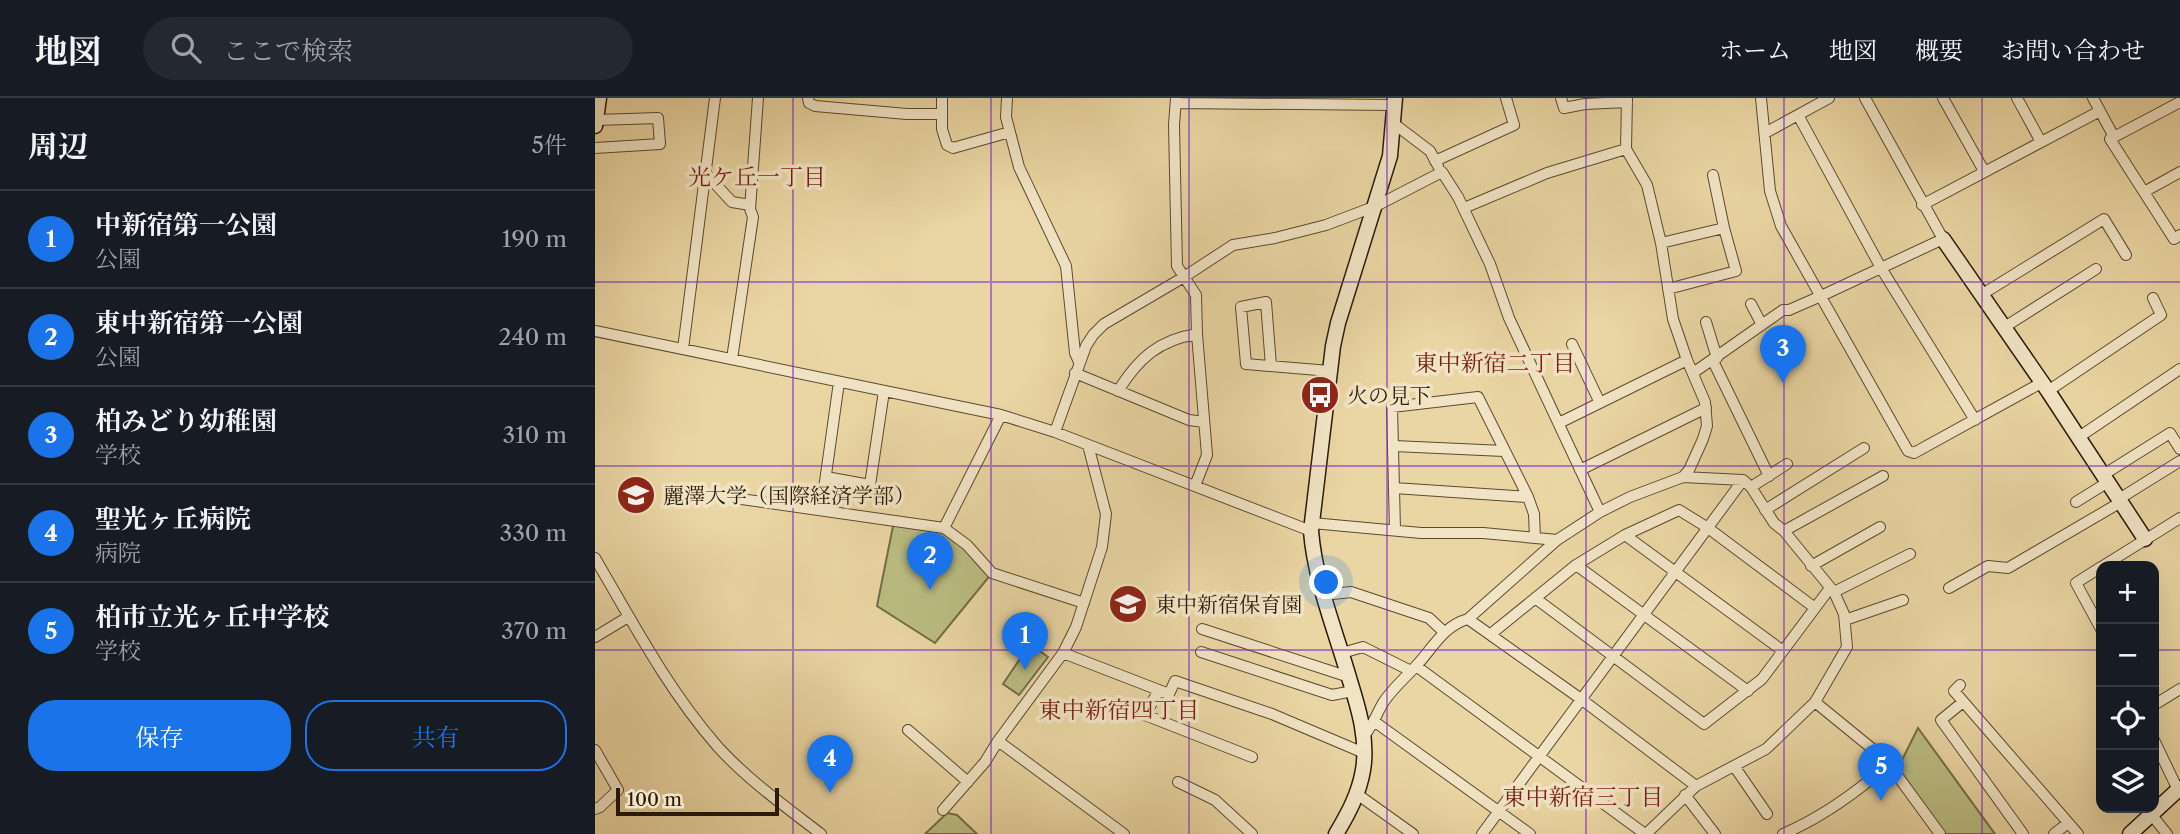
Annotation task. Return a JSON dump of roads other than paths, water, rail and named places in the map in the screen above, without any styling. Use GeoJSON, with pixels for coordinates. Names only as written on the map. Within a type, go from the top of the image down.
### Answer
{"type":"FeatureCollection","features":[{"type":"Feature","properties":{"kind":"street"},"geometry":{"type":"LineString","coordinates":[[595,148],[660,144],[658,118],[596,123],[599,98]]}},
{"type":"Feature","properties":{"kind":"street"},"geometry":{"type":"LineString","coordinates":[[683,349],[715,98]]}},
{"type":"Feature","properties":{"kind":"street"},"geometry":{"type":"LineString","coordinates":[[733,359],[753,218],[750,205],[758,98]]}},
{"type":"Feature","properties":{"kind":"street"},"geometry":{"type":"LineString","coordinates":[[808,98],[809,103],[815,106],[907,114],[942,114]]}},
{"type":"Feature","properties":{"kind":"street"},"geometry":{"type":"LineString","coordinates":[[942,98],[942,129],[947,145],[953,148],[1010,132]]}},
{"type":"Feature","properties":{"kind":"street"},"geometry":{"type":"LineString","coordinates":[[1007,98],[1006,117],[1019,167],[1066,266],[1075,353],[1079,362]]}},
{"type":"Feature","properties":{"kind":"street"},"geometry":{"type":"LineString","coordinates":[[1435,161],[1514,125],[1506,98]]}},
{"type":"Feature","properties":{"kind":"street"},"geometry":{"type":"LineString","coordinates":[[1562,98],[1564,108],[1627,100],[1626,149],[1647,184],[1661,243],[1673,319],[1706,408],[1707,426],[1703,439],[1683,477]]}},
{"type":"Feature","properties":{"kind":"street"},"geometry":{"type":"LineString","coordinates":[[1761,98],[1770,191],[1781,226],[1908,452],[1914,453],[2045,387],[2161,315],[2153,298]]}},
{"type":"Feature","properties":{"kind":"street"},"geometry":{"type":"LineString","coordinates":[[1765,134],[1829,98]]}},
{"type":"Feature","properties":{"kind":"street"},"geometry":{"type":"LineString","coordinates":[[1865,98],[1943,239],[2079,437],[2145,539]]}},
{"type":"Feature","properties":{"kind":"street"},"geometry":{"type":"LineString","coordinates":[[1943,98],[1984,171]]}},
{"type":"Feature","properties":{"kind":"street"},"geometry":{"type":"LineString","coordinates":[[2017,98],[2041,142]]}},
{"type":"Feature","properties":{"kind":"street"},"geometry":{"type":"LineString","coordinates":[[2093,98],[2114,137]]}},
{"type":"Feature","properties":{"kind":"street"},"geometry":{"type":"LineString","coordinates":[[1195,486],[1207,455],[1196,295],[1177,266],[1176,101],[1395,101],[1390,156],[1338,323],[1311,527],[1315,562],[1364,736],[1363,772],[1357,794],[1336,834]]}},
{"type":"Feature","properties":{"kind":"street"},"geometry":{"type":"LineString","coordinates":[[2179,104],[2110,139],[2174,239],[2180,235]]}},
{"type":"Feature","properties":{"kind":"street"},"geometry":{"type":"LineString","coordinates":[[1922,205],[2100,111]]}},
{"type":"Feature","properties":{"kind":"street"},"geometry":{"type":"LineString","coordinates":[[1798,115],[1881,268],[1975,420]]}},
{"type":"Feature","properties":{"kind":"street"},"geometry":{"type":"LineString","coordinates":[[1394,123],[1430,151],[1464,208],[1514,328],[1600,512]]}},
{"type":"Feature","properties":{"kind":"street"},"geometry":{"type":"LineString","coordinates":[[1464,208],[1547,173],[1626,149]]}},
{"type":"Feature","properties":{"kind":"street"},"geometry":{"type":"LineString","coordinates":[[1055,432],[1079,362],[1093,335],[1104,324],[1233,245],[1326,225],[1376,206],[1442,172]]}},
{"type":"Feature","properties":{"kind":"street"},"geometry":{"type":"LineString","coordinates":[[2144,192],[2180,172]]}},
{"type":"Feature","properties":{"kind":"street"},"geometry":{"type":"LineString","coordinates":[[706,174],[732,202],[750,205]]}},
{"type":"Feature","properties":{"kind":"street"},"geometry":{"type":"LineString","coordinates":[[1668,289],[1736,271],[1713,175]]}},
{"type":"Feature","properties":{"kind":"street"},"geometry":{"type":"LineString","coordinates":[[1981,295],[2103,219],[2126,255]]}},
{"type":"Feature","properties":{"kind":"street"},"geometry":{"type":"LineString","coordinates":[[1661,243],[1724,228]]}},
{"type":"Feature","properties":{"kind":"street"},"geometry":{"type":"LineString","coordinates":[[1693,373],[1783,310],[1821,296],[1943,239]]}},
{"type":"Feature","properties":{"kind":"street"},"geometry":{"type":"LineString","coordinates":[[2003,328],[2096,269]]}},
{"type":"Feature","properties":{"kind":"street"},"geometry":{"type":"LineString","coordinates":[[1271,366],[1266,302],[1241,307],[1246,364],[1271,366],[1330,370]]}},
{"type":"Feature","properties":{"kind":"street"},"geometry":{"type":"LineString","coordinates":[[1751,304],[1762,325]]}},
{"type":"Feature","properties":{"kind":"street"},"geometry":{"type":"LineString","coordinates":[[1706,322],[1715,359],[1769,476]]}},
{"type":"Feature","properties":{"kind":"street"},"geometry":{"type":"LineString","coordinates":[[595,331],[1000,415],[1055,432],[1311,527],[1421,533],[1483,533],[1557,540]]}},
{"type":"Feature","properties":{"kind":"street"},"geometry":{"type":"LineString","coordinates":[[1118,391],[1137,363],[1156,348],[1171,340],[1197,334]]}},
{"type":"Feature","properties":{"kind":"street"},"geometry":{"type":"LineString","coordinates":[[1572,344],[1600,403]]}},
{"type":"Feature","properties":{"kind":"street"},"geometry":{"type":"LineString","coordinates":[[1559,423],[1687,360]]}},
{"type":"Feature","properties":{"kind":"street"},"geometry":{"type":"LineString","coordinates":[[2079,437],[2180,369]]}},
{"type":"Feature","properties":{"kind":"street"},"geometry":{"type":"LineString","coordinates":[[1075,373],[1189,420],[1204,422]]}},
{"type":"Feature","properties":{"kind":"street"},"geometry":{"type":"LineString","coordinates":[[821,510],[839,382]]}},
{"type":"Feature","properties":{"kind":"street"},"geometry":{"type":"LineString","coordinates":[[826,477],[870,485],[884,391]]}},
{"type":"Feature","properties":{"kind":"street"},"geometry":{"type":"LineString","coordinates":[[1395,530],[1392,407],[1478,397],[1528,496],[1534,513],[1535,538]]}},
{"type":"Feature","properties":{"kind":"street"},"geometry":{"type":"LineString","coordinates":[[1580,470],[1706,408]]}},
{"type":"Feature","properties":{"kind":"street"},"geometry":{"type":"LineString","coordinates":[[944,528],[1000,415]]}},
{"type":"Feature","properties":{"kind":"street"},"geometry":{"type":"LineString","coordinates":[[2076,502],[2105,478],[2170,433],[2180,449]]}},
{"type":"Feature","properties":{"kind":"street"},"geometry":{"type":"LineString","coordinates":[[943,810],[968,782],[1063,653],[1076,627],[1102,547],[1106,513],[1088,444]]}},
{"type":"Feature","properties":{"kind":"street"},"geometry":{"type":"LineString","coordinates":[[1394,446],[1504,452]]}},
{"type":"Feature","properties":{"kind":"street"},"geometry":{"type":"LineString","coordinates":[[1765,510],[1864,448]]}},
{"type":"Feature","properties":{"kind":"street"},"geometry":{"type":"LineString","coordinates":[[1949,588],[1988,566],[2008,568],[2180,461]]}},
{"type":"Feature","properties":{"kind":"street"},"geometry":{"type":"LineString","coordinates":[[1364,736],[1388,697],[1444,632],[1456,622],[1468,619],[1557,540],[1600,512],[1630,497],[1683,477],[1747,484],[1769,476],[1787,464]]}},
{"type":"Feature","properties":{"kind":"street"},"geometry":{"type":"LineString","coordinates":[[1784,531],[1883,476]]}},
{"type":"Feature","properties":{"kind":"street"},"geometry":{"type":"LineString","coordinates":[[1342,653],[1363,647],[1414,668],[1645,834],[1696,786],[1766,749],[1815,702],[1847,647],[1845,614],[1832,590],[1784,531],[1774,523],[1747,484]]}},
{"type":"Feature","properties":{"kind":"street"},"geometry":{"type":"LineString","coordinates":[[1482,834],[1708,528],[1747,484]]}},
{"type":"Feature","properties":{"kind":"street"},"geometry":{"type":"LineString","coordinates":[[1394,488],[1528,496]]}},
{"type":"Feature","properties":{"kind":"street"},"geometry":{"type":"LineString","coordinates":[[692,492],[944,528],[967,545],[992,573],[1084,603]]}},
{"type":"Feature","properties":{"kind":"street"},"geometry":{"type":"LineString","coordinates":[[1491,634],[1576,565],[1625,535],[1679,510],[1708,528],[1815,608]]}},
{"type":"Feature","properties":{"kind":"street"},"geometry":{"type":"LineString","coordinates":[[2111,561],[2180,518]]}},
{"type":"Feature","properties":{"kind":"street"},"geometry":{"type":"LineString","coordinates":[[1811,566],[1880,527]]}},
{"type":"Feature","properties":{"kind":"street"},"geometry":{"type":"LineString","coordinates":[[1625,535],[1783,651]]}},
{"type":"Feature","properties":{"kind":"street"},"geometry":{"type":"LineString","coordinates":[[1535,597],[1704,724],[1762,679],[1815,608],[1832,590],[1910,554]]}},
{"type":"Feature","properties":{"kind":"street"},"geometry":{"type":"LineString","coordinates":[[595,558],[662,674],[721,750],[770,795],[821,834]]}},
{"type":"Feature","properties":{"kind":"street"},"geometry":{"type":"LineString","coordinates":[[1576,565],[1748,691]]}},
{"type":"Feature","properties":{"kind":"street"},"geometry":{"type":"LineString","coordinates":[[2096,571],[2075,583],[2096,620]]}},
{"type":"Feature","properties":{"kind":"street"},"geometry":{"type":"LineString","coordinates":[[1324,595],[1351,592],[1429,618],[1444,632]]}},
{"type":"Feature","properties":{"kind":"street"},"geometry":{"type":"LineString","coordinates":[[1845,620],[1903,600]]}},
{"type":"Feature","properties":{"kind":"street"},"geometry":{"type":"LineString","coordinates":[[595,637],[628,617]]}},
{"type":"Feature","properties":{"kind":"street"},"geometry":{"type":"LineString","coordinates":[[1468,619],[1581,699],[1696,786]]}},
{"type":"Feature","properties":{"kind":"street"},"geometry":{"type":"LineString","coordinates":[[1202,629],[1351,684]]}},
{"type":"Feature","properties":{"kind":"street"},"geometry":{"type":"LineString","coordinates":[[1201,652],[1332,695],[1351,684]]}},
{"type":"Feature","properties":{"kind":"street"},"geometry":{"type":"LineString","coordinates":[[1063,653],[1169,694],[1175,681],[1272,714],[1364,753]]}},
{"type":"Feature","properties":{"kind":"street"},"geometry":{"type":"LineString","coordinates":[[1960,685],[1954,691],[2078,834]]}},
{"type":"Feature","properties":{"kind":"street"},"geometry":{"type":"LineString","coordinates":[[2159,702],[2180,689]]}},
{"type":"Feature","properties":{"kind":"street"},"geometry":{"type":"LineString","coordinates":[[1159,690],[1145,715],[1252,757]]}},
{"type":"Feature","properties":{"kind":"street"},"geometry":{"type":"LineString","coordinates":[[1815,702],[1889,764],[1940,834]]}},
{"type":"Feature","properties":{"kind":"street"},"geometry":{"type":"LineString","coordinates":[[1963,702],[1941,720],[2024,834]]}},
{"type":"Feature","properties":{"kind":"street"},"geometry":{"type":"LineString","coordinates":[[1375,722],[1530,834]]}},
{"type":"Feature","properties":{"kind":"street"},"geometry":{"type":"LineString","coordinates":[[908,730],[968,782]]}},
{"type":"Feature","properties":{"kind":"street"},"geometry":{"type":"LineString","coordinates":[[998,741],[1124,834]]}},
{"type":"Feature","properties":{"kind":"street"},"geometry":{"type":"LineString","coordinates":[[595,750],[618,790],[595,809]]}},
{"type":"Feature","properties":{"kind":"street"},"geometry":{"type":"LineString","coordinates":[[2130,834],[2179,789],[2159,750]]}},
{"type":"Feature","properties":{"kind":"street"},"geometry":{"type":"LineString","coordinates":[[1783,834],[1801,828],[1831,809],[1868,783],[1889,764]]}},
{"type":"Feature","properties":{"kind":"street"},"geometry":{"type":"LineString","coordinates":[[1734,766],[1767,814]]}},
{"type":"Feature","properties":{"kind":"street"},"geometry":{"type":"LineString","coordinates":[[1178,782],[1215,800],[1252,834]]}},
{"type":"Feature","properties":{"kind":"street"},"geometry":{"type":"LineString","coordinates":[[1357,794],[1413,834]]}},
{"type":"Feature","properties":{"kind":"street"},"geometry":{"type":"LineString","coordinates":[[1685,795],[1715,834]]}},
{"type":"Feature","properties":{"kind":"street"},"geometry":{"type":"LineString","coordinates":[[2151,814],[2167,834]]}},
{"type":"Feature","properties":{"kind":"street"},"geometry":{"type":"LineString","coordinates":[[2054,834],[2068,823]]}},
{"type":"Feature","properties":{"kind":"place","name":"柏みどり幼稚園"},"geometry":{"type":"Point","coordinates":[1783,383]}},
{"type":"Feature","properties":{"kind":"place","name":"火の見下"},"geometry":{"type":"Point","coordinates":[1320,395]}},
{"type":"Feature","properties":{"kind":"place","name":"麗澤大学（国際経済学部）"},"geometry":{"type":"Point","coordinates":[636,495]}},
{"type":"Feature","properties":{"kind":"place","name":"東中新宿第一公園"},"geometry":{"type":"Point","coordinates":[930,590]}},
{"type":"Feature","properties":{"kind":"place","name":"東中新宿保育園"},"geometry":{"type":"Point","coordinates":[1128,604]}},
{"type":"Feature","properties":{"kind":"place","name":"中新宿第一公園"},"geometry":{"type":"Point","coordinates":[1025,670]}},
{"type":"Feature","properties":{"kind":"place","name":"聖光ヶ丘病院"},"geometry":{"type":"Point","coordinates":[830,793]}},
{"type":"Feature","properties":{"kind":"place","name":"柏市立光ヶ丘中学校"},"geometry":{"type":"Point","coordinates":[1881,801]}},
{"type":"Feature","properties":{"kind":"district","name":"光ケ丘一丁目"},"geometry":{"type":"Point","coordinates":[757,177]}},
{"type":"Feature","properties":{"kind":"district","name":"東中新宿二丁目"},"geometry":{"type":"Point","coordinates":[1495,363]}},
{"type":"Feature","properties":{"kind":"district","name":"東中新宿四丁目"},"geometry":{"type":"Point","coordinates":[1119,710]}},
{"type":"Feature","properties":{"kind":"district","name":"東中新宿三丁目"},"geometry":{"type":"Point","coordinates":[1583,797]}}]}
